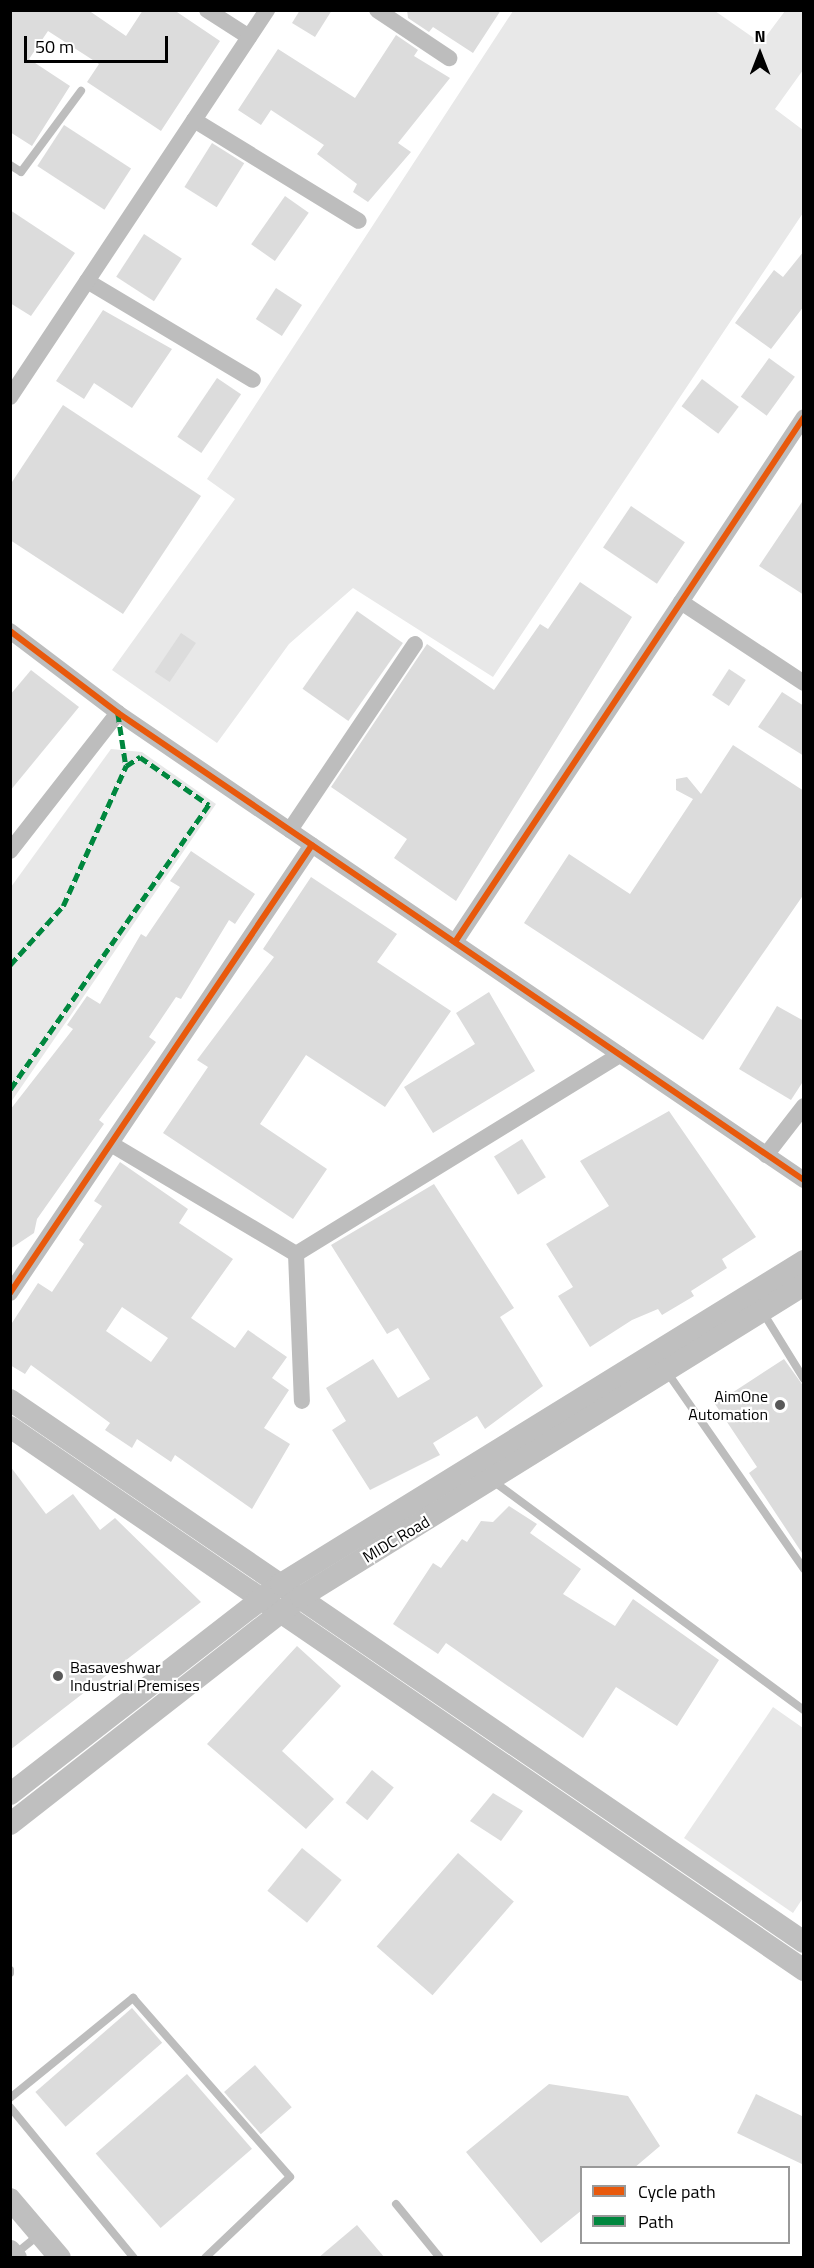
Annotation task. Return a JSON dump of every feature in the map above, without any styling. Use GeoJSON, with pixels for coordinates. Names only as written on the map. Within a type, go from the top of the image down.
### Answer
{"type":"FeatureCollection","features":[{"type":"Feature","properties":{"kind":"main road","name":"MIDC Road"},"geometry":{"type":"LineString","coordinates":[[10,1824],[174,1682],[261,1598],[804,1261]]}},
{"type":"Feature","properties":{"kind":"main road","name":"MIDC Road"},"geometry":{"type":"LineString","coordinates":[[10,1794],[301,1597],[493,1481],[804,1285]]}},
{"type":"Feature","properties":{"kind":"main road"},"geometry":{"type":"LineString","coordinates":[[10,1400],[804,1942]]}},
{"type":"Feature","properties":{"kind":"main road"},"geometry":{"type":"LineString","coordinates":[[10,1427],[804,1970]]}},
{"type":"Feature","properties":{"kind":"main road"},"geometry":{"type":"LineString","coordinates":[[10,2199],[60,2258]]}},
{"type":"Feature","properties":{"kind":"street"},"geometry":{"type":"LineString","coordinates":[[207,10],[249,37]]}},
{"type":"Feature","properties":{"kind":"street"},"geometry":{"type":"LineString","coordinates":[[10,397],[267,10]]}},
{"type":"Feature","properties":{"kind":"street"},"geometry":{"type":"LineString","coordinates":[[377,10],[449,58]]}},
{"type":"Feature","properties":{"kind":"street"},"geometry":{"type":"LineString","coordinates":[[194,120],[359,221]]}},
{"type":"Feature","properties":{"kind":"street"},"geometry":{"type":"LineString","coordinates":[[87,281],[253,380]]}},
{"type":"Feature","properties":{"kind":"street"},"geometry":{"type":"LineString","coordinates":[[455,942],[804,417]]}},
{"type":"Feature","properties":{"kind":"street"},"geometry":{"type":"LineString","coordinates":[[681,602],[804,683]]}},
{"type":"Feature","properties":{"kind":"street"},"geometry":{"type":"LineString","coordinates":[[10,631],[118,713],[804,1180]]}},
{"type":"Feature","properties":{"kind":"street"},"geometry":{"type":"LineString","coordinates":[[290,830],[415,644]]}},
{"type":"Feature","properties":{"kind":"street"},"geometry":{"type":"LineString","coordinates":[[10,851],[118,713]]}},
{"type":"Feature","properties":{"kind":"street"},"geometry":{"type":"LineString","coordinates":[[10,1293],[312,845]]}},
{"type":"Feature","properties":{"kind":"street"},"geometry":{"type":"LineString","coordinates":[[296,1254],[620,1055]]}},
{"type":"Feature","properties":{"kind":"street"},"geometry":{"type":"LineString","coordinates":[[766,1155],[804,1106]]}},
{"type":"Feature","properties":{"kind":"street"},"geometry":{"type":"LineString","coordinates":[[111,1144],[296,1254]]}},
{"type":"Feature","properties":{"kind":"street"},"geometry":{"type":"LineString","coordinates":[[296,1254],[302,1401]]}},
{"type":"Feature","properties":{"kind":"lane"},"geometry":{"type":"LineString","coordinates":[[10,165],[21,172],[81,91]]}},
{"type":"Feature","properties":{"kind":"lane"},"geometry":{"type":"LineString","coordinates":[[762,1311],[804,1379]]}},
{"type":"Feature","properties":{"kind":"lane"},"geometry":{"type":"LineString","coordinates":[[667,1371],[804,1569]]}},
{"type":"Feature","properties":{"kind":"lane"},"geometry":{"type":"LineString","coordinates":[[493,1481],[804,1710]]}},
{"type":"Feature","properties":{"kind":"lane"},"geometry":{"type":"LineString","coordinates":[[10,2098],[133,1998],[290,2176],[205,2258]]}},
{"type":"Feature","properties":{"kind":"lane"},"geometry":{"type":"LineString","coordinates":[[10,2107],[134,2258]]}},
{"type":"Feature","properties":{"kind":"lane"},"geometry":{"type":"LineString","coordinates":[[396,2204],[440,2258]]}},
{"type":"Feature","properties":{"kind":"lane"},"geometry":{"type":"LineString","coordinates":[[13,2256],[41,2234]]}},
{"type":"Feature","properties":{"kind":"shaded area"},"geometry":{"type":"Polygon","coordinates":[[[513,11],[715,11],[761,43],[785,11],[803,11],[803,70],[775,109],[803,130],[803,213],[493,677],[353,588],[289,644],[217,743],[112,670],[235,499],[207,479],[513,11]]]}},
{"type":"Feature","properties":{"kind":"shaded area"},"geometry":{"type":"Polygon","coordinates":[[[111,749],[142,752],[216,804],[11,1102],[11,887],[111,749]]]}},
{"type":"Feature","properties":{"kind":"shaded area"},"geometry":{"type":"Polygon","coordinates":[[[773,1707],[803,1728],[803,1898],[793,1913],[684,1838],[773,1707]]]}},
{"type":"Feature","properties":{"kind":"building"},"geometry":{"type":"Polygon","coordinates":[[[10,10],[88,10],[126,36],[143,10],[174,10],[220,41],[161,131],[87,82],[99,64],[48,31],[29,59],[70,86],[32,146],[10,132],[10,10]]]}},
{"type":"Feature","properties":{"kind":"building"},"geometry":{"type":"Polygon","coordinates":[[[300,10],[332,10],[315,37],[292,23],[300,10]]]}},
{"type":"Feature","properties":{"kind":"building"},"geometry":{"type":"Polygon","coordinates":[[[407,10],[501,10],[473,53],[433,27],[429,32],[408,18],[407,10]]]}},
{"type":"Feature","properties":{"kind":"building"},"geometry":{"type":"Polygon","coordinates":[[[396,35],[418,50],[414,56],[450,78],[398,143],[411,152],[368,202],[353,192],[357,184],[317,154],[324,145],[271,110],[261,125],[238,110],[278,49],[355,98],[396,35]]]}},
{"type":"Feature","properties":{"kind":"building"},"geometry":{"type":"Polygon","coordinates":[[[64,125],[131,169],[104,210],[37,166],[64,125]]]}},
{"type":"Feature","properties":{"kind":"building"},"geometry":{"type":"Polygon","coordinates":[[[212,143],[244,163],[217,207],[184,187],[212,143]]]}},
{"type":"Feature","properties":{"kind":"building"},"geometry":{"type":"Polygon","coordinates":[[[285,196],[309,213],[275,261],[251,244],[285,196]]]}},
{"type":"Feature","properties":{"kind":"building"},"geometry":{"type":"Polygon","coordinates":[[[10,210],[75,253],[31,316],[10,303],[10,210]]]}},
{"type":"Feature","properties":{"kind":"building"},"geometry":{"type":"Polygon","coordinates":[[[144,234],[182,259],[154,301],[116,277],[144,234]]]}},
{"type":"Feature","properties":{"kind":"building"},"geometry":{"type":"Polygon","coordinates":[[[804,251],[804,306],[771,349],[735,323],[774,270],[783,277],[804,251]]]}},
{"type":"Feature","properties":{"kind":"building"},"geometry":{"type":"Polygon","coordinates":[[[276,288],[302,305],[282,336],[256,319],[276,288]]]}},
{"type":"Feature","properties":{"kind":"building"},"geometry":{"type":"Polygon","coordinates":[[[103,310],[172,349],[132,408],[94,383],[84,399],[56,381],[103,310]]]}},
{"type":"Feature","properties":{"kind":"building"},"geometry":{"type":"Polygon","coordinates":[[[769,358],[795,377],[767,416],[741,397],[769,358]]]}},
{"type":"Feature","properties":{"kind":"building"},"geometry":{"type":"Polygon","coordinates":[[[217,378],[241,394],[201,453],[177,437],[217,378]]]}},
{"type":"Feature","properties":{"kind":"building"},"geometry":{"type":"Polygon","coordinates":[[[702,379],[739,407],[718,434],[682,406],[702,379]]]}},
{"type":"Feature","properties":{"kind":"building"},"geometry":{"type":"Polygon","coordinates":[[[63,405],[201,496],[123,614],[10,540],[10,485],[63,405]]]}},
{"type":"Feature","properties":{"kind":"building"},"geometry":{"type":"Polygon","coordinates":[[[804,499],[804,595],[759,566],[804,499]]]}},
{"type":"Feature","properties":{"kind":"building"},"geometry":{"type":"Polygon","coordinates":[[[631,506],[685,542],[657,584],[603,547],[631,506]]]}},
{"type":"Feature","properties":{"kind":"building"},"geometry":{"type":"Polygon","coordinates":[[[580,582],[632,617],[456,901],[394,858],[407,839],[331,787],[427,644],[494,690],[540,624],[548,629],[580,582]]]}},
{"type":"Feature","properties":{"kind":"building"},"geometry":{"type":"Polygon","coordinates":[[[357,611],[403,643],[348,721],[303,689],[357,611]]]}},
{"type":"Feature","properties":{"kind":"building"},"geometry":{"type":"Polygon","coordinates":[[[181,633],[196,643],[170,682],[155,672],[181,633]]]}},
{"type":"Feature","properties":{"kind":"building"},"geometry":{"type":"Polygon","coordinates":[[[729,669],[746,680],[729,706],[712,695],[729,669]]]}},
{"type":"Feature","properties":{"kind":"building"},"geometry":{"type":"Polygon","coordinates":[[[31,670],[79,707],[10,791],[10,695],[31,670]]]}},
{"type":"Feature","properties":{"kind":"building"},"geometry":{"type":"Polygon","coordinates":[[[782,692],[804,706],[804,756],[758,727],[782,692]]]}},
{"type":"Feature","properties":{"kind":"building"},"geometry":{"type":"Polygon","coordinates":[[[733,745],[804,791],[804,894],[703,1040],[524,923],[569,854],[630,894],[693,799],[676,790],[676,779],[687,777],[701,794],[733,745]]]}},
{"type":"Feature","properties":{"kind":"building"},"geometry":{"type":"Polygon","coordinates":[[[191,851],[255,894],[235,924],[229,920],[181,999],[176,997],[149,1037],[156,1042],[99,1120],[104,1124],[37,1219],[34,1233],[10,1249],[10,1110],[73,1029],[67,1025],[87,996],[100,1004],[141,934],[146,937],[180,887],[170,881],[191,851]]]}},
{"type":"Feature","properties":{"kind":"building"},"geometry":{"type":"Polygon","coordinates":[[[311,877],[397,934],[377,962],[451,1011],[385,1107],[306,1055],[260,1124],[327,1169],[293,1219],[163,1133],[208,1067],[197,1060],[274,957],[263,949],[311,877]]]}},
{"type":"Feature","properties":{"kind":"building"},"geometry":{"type":"Polygon","coordinates":[[[489,992],[535,1071],[433,1133],[404,1087],[475,1044],[456,1013],[489,992]]]}},
{"type":"Feature","properties":{"kind":"building"},"geometry":{"type":"Polygon","coordinates":[[[777,1006],[804,1021],[804,1080],[791,1100],[739,1069],[777,1006]]]}},
{"type":"Feature","properties":{"kind":"building"},"geometry":{"type":"Polygon","coordinates":[[[669,1111],[756,1237],[722,1259],[727,1268],[691,1291],[694,1296],[662,1315],[658,1309],[632,1320],[590,1347],[558,1296],[573,1287],[546,1244],[609,1206],[580,1161],[669,1111]]]}},
{"type":"Feature","properties":{"kind":"building"},"geometry":{"type":"Polygon","coordinates":[[[522,1139],[546,1177],[518,1195],[494,1156],[522,1139]]]}},
{"type":"Feature","properties":{"kind":"building"},"geometry":{"type":"Polygon","coordinates":[[[120,1162],[188,1209],[179,1223],[233,1259],[191,1318],[235,1348],[248,1330],[287,1357],[272,1378],[289,1390],[264,1428],[290,1444],[252,1509],[175,1455],[171,1462],[137,1439],[132,1448],[105,1430],[110,1423],[31,1365],[25,1374],[10,1365],[10,1326],[38,1283],[52,1292],[84,1244],[79,1240],[102,1206],[94,1201],[120,1162]],[[122,1307],[106,1331],[151,1362],[168,1338],[122,1307]]]}},
{"type":"Feature","properties":{"kind":"building"},"geometry":{"type":"Polygon","coordinates":[[[434,1184],[514,1308],[500,1317],[543,1386],[485,1429],[477,1416],[433,1443],[440,1455],[370,1490],[332,1430],[346,1421],[326,1388],[373,1359],[398,1398],[430,1379],[398,1328],[387,1334],[331,1245],[434,1184]]]}},
{"type":"Feature","properties":{"kind":"building"},"geometry":{"type":"Polygon","coordinates":[[[784,1359],[804,1387],[804,1556],[749,1473],[757,1467],[715,1404],[784,1359]]]}},
{"type":"Feature","properties":{"kind":"building","name":"Basaveshwar Industrial Premises"},"geometry":{"type":"Polygon","coordinates":[[[10,1466],[46,1514],[73,1494],[100,1530],[115,1518],[201,1602],[10,1750],[10,1466]]]}},
{"type":"Feature","properties":{"kind":"building"},"geometry":{"type":"Polygon","coordinates":[[[509,1506],[537,1524],[530,1533],[581,1569],[563,1594],[615,1626],[633,1599],[719,1660],[677,1726],[616,1687],[583,1738],[446,1643],[438,1654],[393,1624],[433,1563],[441,1568],[462,1539],[467,1542],[481,1521],[493,1522],[509,1506]]]}},
{"type":"Feature","properties":{"kind":"building"},"geometry":{"type":"Polygon","coordinates":[[[297,1646],[341,1686],[282,1751],[334,1799],[306,1829],[207,1744],[297,1646]]]}},
{"type":"Feature","properties":{"kind":"building"},"geometry":{"type":"Polygon","coordinates":[[[372,1770],[394,1788],[367,1820],[346,1803],[372,1770]]]}},
{"type":"Feature","properties":{"kind":"building"},"geometry":{"type":"Polygon","coordinates":[[[493,1793],[523,1811],[501,1841],[470,1821],[493,1793]]]}},
{"type":"Feature","properties":{"kind":"building"},"geometry":{"type":"Polygon","coordinates":[[[302,1848],[342,1880],[307,1923],[267,1891],[302,1848]]]}},
{"type":"Feature","properties":{"kind":"building"},"geometry":{"type":"Polygon","coordinates":[[[458,1853],[514,1902],[432,1995],[377,1947],[458,1853]]]}},
{"type":"Feature","properties":{"kind":"building"},"geometry":{"type":"Polygon","coordinates":[[[132,2008],[162,2043],[66,2127],[35,2092],[132,2008]]]}},
{"type":"Feature","properties":{"kind":"building"},"geometry":{"type":"Polygon","coordinates":[[[255,2065],[292,2107],[261,2134],[224,2092],[255,2065]]]}},
{"type":"Feature","properties":{"kind":"building"},"geometry":{"type":"Polygon","coordinates":[[[187,2074],[252,2149],[161,2228],[96,2153],[187,2074]]]}},
{"type":"Feature","properties":{"kind":"building"},"geometry":{"type":"Polygon","coordinates":[[[549,2084],[628,2096],[660,2146],[636,2166],[580,2166],[580,2212],[541,2243],[466,2152],[549,2084]]]}},
{"type":"Feature","properties":{"kind":"building"},"geometry":{"type":"Polygon","coordinates":[[[756,2094],[804,2117],[804,2165],[737,2133],[756,2094]]]}},
{"type":"Feature","properties":{"kind":"building"},"geometry":{"type":"Polygon","coordinates":[[[357,2225],[385,2258],[318,2258],[357,2225]]]}},
{"type":"Feature","properties":{"kind":"marked path"},"geometry":{"type":"LineString","coordinates":[[118,713],[126,766]]}},
{"type":"Feature","properties":{"kind":"marked path"},"geometry":{"type":"LineString","coordinates":[[10,965],[63,906],[126,766],[140,757],[209,805],[10,1090]]}},
{"type":"Feature","properties":{"kind":"cycle path"},"geometry":{"type":"LineString","coordinates":[[455,942],[804,417]]}},
{"type":"Feature","properties":{"kind":"cycle path"},"geometry":{"type":"LineString","coordinates":[[10,631],[118,713],[804,1180]]}},
{"type":"Feature","properties":{"kind":"cycle path"},"geometry":{"type":"LineString","coordinates":[[10,1293],[312,845]]}},
{"type":"Feature","properties":{"kind":"place","name":"AimOne Automation"},"geometry":{"type":"Point","coordinates":[780,1405]}},
{"type":"Feature","properties":{"kind":"place","name":"Basaveshwar Industrial Premises"},"geometry":{"type":"Point","coordinates":[58,1676]}}]}
